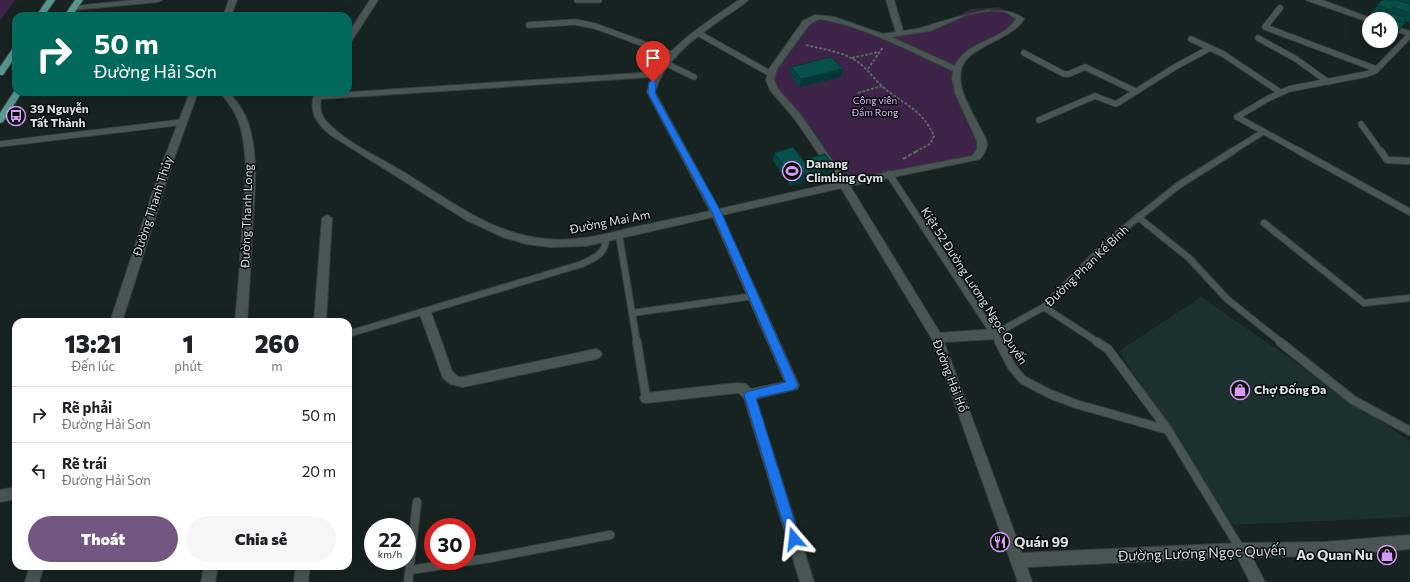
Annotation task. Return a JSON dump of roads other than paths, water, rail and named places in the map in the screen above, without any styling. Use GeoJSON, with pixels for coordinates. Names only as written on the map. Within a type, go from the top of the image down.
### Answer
{"type":"FeatureCollection","features":[{"type":"Feature","properties":{"kind":"main road"},"geometry":{"type":"LineString","coordinates":[[43,12],[51,0]]}},
{"type":"Feature","properties":{"kind":"main road"},"geometry":{"type":"LineString","coordinates":[[71,12],[79,0]]}},
{"type":"Feature","properties":{"kind":"main road"},"geometry":{"type":"LineString","coordinates":[[0,73],[12,55]]}},
{"type":"Feature","properties":{"kind":"main road"},"geometry":{"type":"LineString","coordinates":[[5,65],[12,65]]}},
{"type":"Feature","properties":{"kind":"main road"},"geometry":{"type":"LineString","coordinates":[[0,120],[15,96]]}},
{"type":"Feature","properties":{"kind":"street"},"geometry":{"type":"LineString","coordinates":[[74,8],[158,0]]}},
{"type":"Feature","properties":{"kind":"street"},"geometry":{"type":"LineString","coordinates":[[228,12],[233,0]]}},
{"type":"Feature","properties":{"kind":"street"},"geometry":{"type":"LineString","coordinates":[[352,30],[374,0]]}},
{"type":"Feature","properties":{"kind":"street"},"geometry":{"type":"LineString","coordinates":[[744,0],[698,33],[665,63],[657,74],[652,87],[653,97],[716,212],[793,385],[750,395]]}},
{"type":"Feature","properties":{"kind":"street"},"geometry":{"type":"LineString","coordinates":[[890,0],[900,34]]}},
{"type":"Feature","properties":{"kind":"street"},"geometry":{"type":"LineString","coordinates":[[1310,0],[1318,0],[1362,16]]}},
{"type":"Feature","properties":{"kind":"street"},"geometry":{"type":"LineString","coordinates":[[771,74],[806,23],[813,19],[824,17],[831,18],[882,36],[957,70],[959,63],[965,56],[976,48],[1015,27],[1020,19],[1018,16],[1000,7],[984,6],[957,15],[930,28],[882,36]]}},
{"type":"Feature","properties":{"kind":"street"},"geometry":{"type":"LineString","coordinates":[[1398,30],[1410,34]]}},
{"type":"Feature","properties":{"kind":"street","name":"Đường Mai Am"},"geometry":{"type":"LineString","coordinates":[[318,96],[316,109],[317,115],[320,121],[329,130],[458,211],[482,224],[527,241],[567,244],[606,238],[889,174],[970,160],[979,155],[982,144],[957,88],[957,70]]}},
{"type":"Feature","properties":{"kind":"street"},"geometry":{"type":"LineString","coordinates":[[352,92],[657,74]]}},
{"type":"Feature","properties":{"kind":"street","name":"Đường Hải Hồ"},"geometry":{"type":"LineString","coordinates":[[771,74],[770,80],[774,90],[797,116],[844,184],[936,338],[1025,582]]}},
{"type":"Feature","properties":{"kind":"street","name":"Đường Thanh Thủy"},"geometry":{"type":"LineString","coordinates":[[117,318],[166,164],[193,96]]}},
{"type":"Feature","properties":{"kind":"street","name":"Đường Thanh Long"},"geometry":{"type":"LineString","coordinates":[[227,96],[238,109],[245,126],[249,150],[250,176],[244,296],[241,318]]}},
{"type":"Feature","properties":{"kind":"street"},"geometry":{"type":"LineString","coordinates":[[320,318],[327,218]]}},
{"type":"Feature","properties":{"kind":"street"},"geometry":{"type":"LineString","coordinates":[[425,312],[447,374],[450,379],[457,382],[596,354]]}},
{"type":"Feature","properties":{"kind":"street","name":"Đường Phan Kế Bính"},"geometry":{"type":"LineString","coordinates":[[936,338],[995,334]]}},
{"type":"Feature","properties":{"kind":"street"},"geometry":{"type":"LineString","coordinates":[[646,398],[737,388],[742,388],[750,395],[808,582]]}},
{"type":"Feature","properties":{"kind":"street"},"geometry":{"type":"LineString","coordinates":[[0,496],[12,494]]}},
{"type":"Feature","properties":{"kind":"street","name":"Đường Lương Ngọc Quyến"},"geometry":{"type":"LineString","coordinates":[[1018,560],[1241,550],[1325,549],[1410,542]]}},
{"type":"Feature","properties":{"kind":"street"},"geometry":{"type":"LineString","coordinates":[[1241,550],[1258,582]]}},
{"type":"Feature","properties":{"kind":"street"},"geometry":{"type":"LineString","coordinates":[[32,582],[36,570]]}},
{"type":"Feature","properties":{"kind":"street"},"geometry":{"type":"LineString","coordinates":[[208,582],[210,570]]}},
{"type":"Feature","properties":{"kind":"street"},"geometry":{"type":"LineString","coordinates":[[301,582],[302,570]]}},
{"type":"Feature","properties":{"kind":"lane"},"geometry":{"type":"LineString","coordinates":[[577,0],[599,0]]}},
{"type":"Feature","properties":{"kind":"lane"},"geometry":{"type":"LineString","coordinates":[[1280,8],[1265,27],[1376,69]]}},
{"type":"Feature","properties":{"kind":"lane"},"geometry":{"type":"LineString","coordinates":[[529,25],[567,22],[595,26],[674,55]]}},
{"type":"Feature","properties":{"kind":"lane"},"geometry":{"type":"LineString","coordinates":[[698,33],[771,74]]}},
{"type":"Feature","properties":{"kind":"lane"},"geometry":{"type":"LineString","coordinates":[[1410,34],[1376,69],[1368,74],[1359,77],[1299,86],[1280,92],[1237,118],[1410,212]]}},
{"type":"Feature","properties":{"kind":"lane"},"geometry":{"type":"LineString","coordinates":[[1258,38],[1296,59],[1328,82]]}},
{"type":"Feature","properties":{"kind":"lane"},"geometry":{"type":"LineString","coordinates":[[1191,39],[1210,48],[1280,92]]}},
{"type":"Feature","properties":{"kind":"lane"},"geometry":{"type":"LineString","coordinates":[[1039,120],[1093,96],[1097,96],[1114,104],[1210,48]]}},
{"type":"Feature","properties":{"kind":"lane"},"geometry":{"type":"LineString","coordinates":[[1024,53],[1064,74],[1085,68],[1135,91]]}},
{"type":"Feature","properties":{"kind":"lane"},"geometry":{"type":"LineString","coordinates":[[665,63],[694,77]]}},
{"type":"Feature","properties":{"kind":"lane"},"geometry":{"type":"LineString","coordinates":[[0,144],[183,122]]}},
{"type":"Feature","properties":{"kind":"lane"},"geometry":{"type":"LineString","coordinates":[[1361,124],[1387,160],[1410,161]]}},
{"type":"Feature","properties":{"kind":"lane","name":"Đường Phan Kế Bính"},"geometry":{"type":"LineString","coordinates":[[995,334],[1044,307],[1111,239],[1179,185],[1263,132]]}},
{"type":"Feature","properties":{"kind":"lane","name":"Kiệt 52 Đường Lương Ngọc Quyến"},"geometry":{"type":"LineString","coordinates":[[889,174],[995,334],[1012,368],[1023,380],[1076,404],[1168,430]]}},
{"type":"Feature","properties":{"kind":"lane"},"geometry":{"type":"LineString","coordinates":[[1138,217],[1189,258],[1227,299],[1353,400],[1410,432]]}},
{"type":"Feature","properties":{"kind":"lane"},"geometry":{"type":"LineString","coordinates":[[1264,223],[1364,303],[1410,298]]}},
{"type":"Feature","properties":{"kind":"lane"},"geometry":{"type":"LineString","coordinates":[[619,235],[646,398]]}},
{"type":"Feature","properties":{"kind":"lane"},"geometry":{"type":"LineString","coordinates":[[352,333],[586,262],[599,256],[605,250],[607,245],[606,238]]}},
{"type":"Feature","properties":{"kind":"lane"},"geometry":{"type":"LineString","coordinates":[[632,313],[754,296]]}},
{"type":"Feature","properties":{"kind":"lane"},"geometry":{"type":"LineString","coordinates":[[1044,307],[1108,350],[1168,430],[1241,550]]}},
{"type":"Feature","properties":{"kind":"lane"},"geometry":{"type":"LineString","coordinates":[[415,518],[417,502]]}},
{"type":"Feature","properties":{"kind":"lane"},"geometry":{"type":"LineString","coordinates":[[416,569],[490,558],[610,535]]}},
{"type":"Feature","properties":{"kind":"lane"},"geometry":{"type":"LineString","coordinates":[[408,582],[410,570]]}},
{"type":"Feature","properties":{"kind":"place","name":"39 Nguyễn Tất Thành"},"geometry":{"type":"Point","coordinates":[16,116]}},
{"type":"Feature","properties":{"kind":"place","name":"Danang Climbing Gym"},"geometry":{"type":"Point","coordinates":[792,171]}},
{"type":"Feature","properties":{"kind":"place","name":"Chợ Đống Đa"},"geometry":{"type":"Point","coordinates":[1240,390]}},
{"type":"Feature","properties":{"kind":"place","name":"Quán 99"},"geometry":{"type":"Point","coordinates":[1000,542]}},
{"type":"Feature","properties":{"kind":"place","name":"Ao Quan Nu"},"geometry":{"type":"Point","coordinates":[1387,555]}},
{"type":"Feature","properties":{"kind":"park label","name":"Công viên Đầm Rong"},"geometry":{"type":"Point","coordinates":[875,106]}}]}
